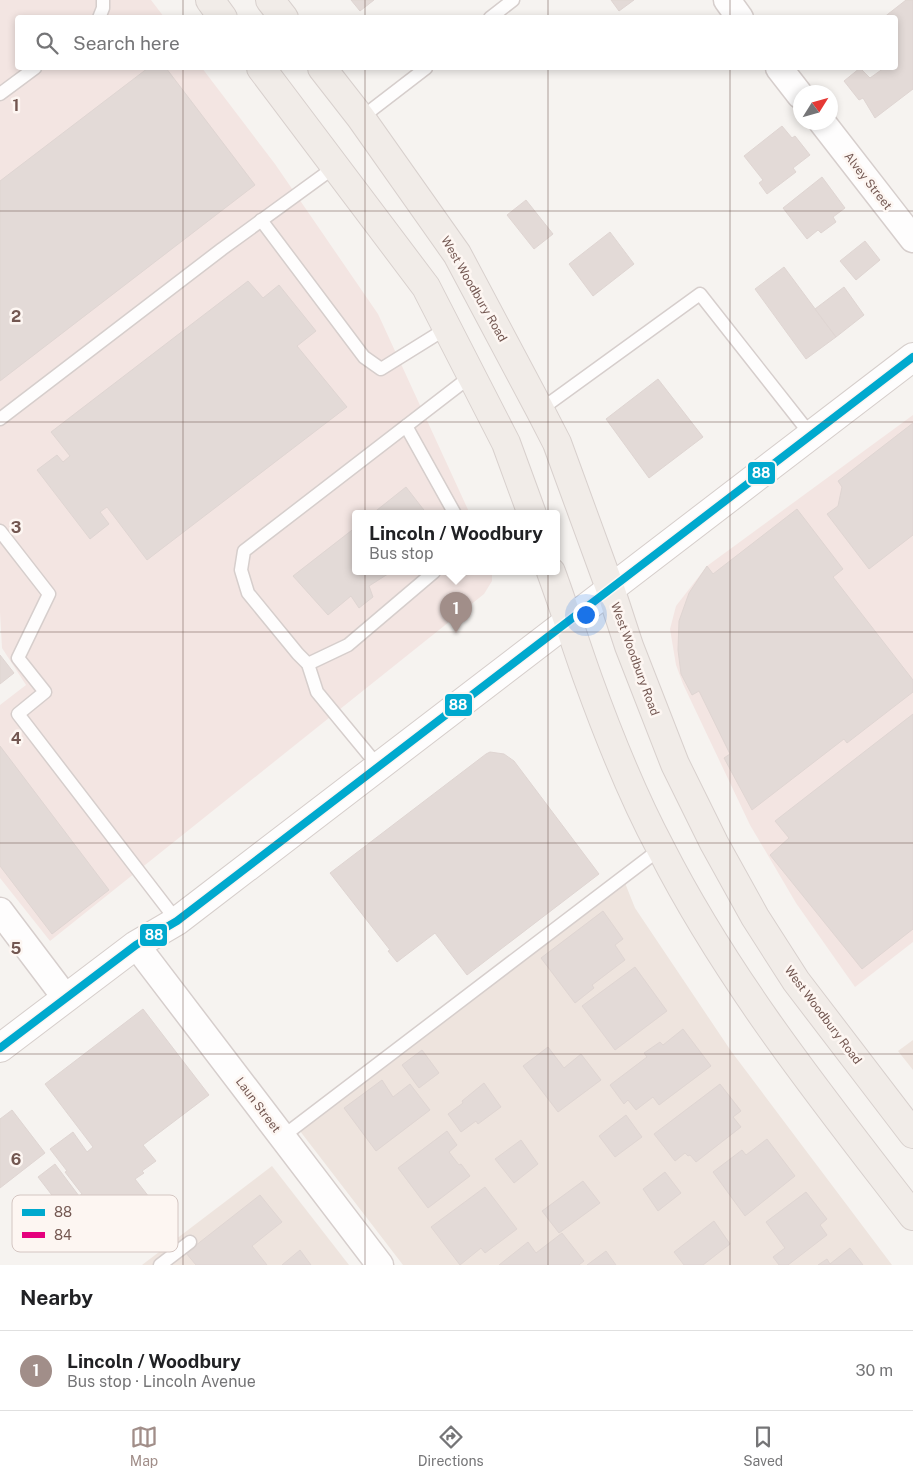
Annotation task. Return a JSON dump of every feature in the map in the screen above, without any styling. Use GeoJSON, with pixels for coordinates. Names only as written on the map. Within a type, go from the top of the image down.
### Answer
{"type":"FeatureCollection","features":[{"type":"Feature","properties":{"kind":"main road"},"geometry":{"type":"LineString","coordinates":[[210,0],[221,15]]}},
{"type":"Feature","properties":{"kind":"main road"},"geometry":{"type":"LineString","coordinates":[[270,0],[282,15]]}},
{"type":"Feature","properties":{"kind":"main road"},"geometry":{"type":"LineString","coordinates":[[263,70],[426,287],[506,443],[531,510]]}},
{"type":"Feature","properties":{"kind":"main road","name":"West Woodbury Road"},"geometry":{"type":"LineString","coordinates":[[324,70],[361,118],[457,254],[557,443],[629,646],[675,764],[714,843],[755,917],[796,981],[913,1134]]}},
{"type":"Feature","properties":{"kind":"main road"},"geometry":{"type":"LineString","coordinates":[[2,1042],[136,945],[177,921],[913,358]]}},
{"type":"Feature","properties":{"kind":"main road"},"geometry":{"type":"LineString","coordinates":[[552,575],[588,678],[624,770],[660,849],[710,938],[758,1011],[913,1216]]}},
{"type":"Feature","properties":{"kind":"street"},"geometry":{"type":"LineString","coordinates":[[727,0],[738,15]]}},
{"type":"Feature","properties":{"kind":"street"},"geometry":{"type":"LineString","coordinates":[[781,70],[793,86]]}},
{"type":"Feature","properties":{"kind":"street","name":"Alvey Street"},"geometry":{"type":"LineString","coordinates":[[828,130],[913,239]]}},
{"type":"Feature","properties":{"kind":"street"},"geometry":{"type":"LineString","coordinates":[[0,911],[65,997]]}},
{"type":"Feature","properties":{"kind":"street","name":"Laun Street"},"geometry":{"type":"LineString","coordinates":[[136,945],[380,1265]]}},
{"type":"Feature","properties":{"kind":"lane"},"geometry":{"type":"LineString","coordinates":[[100,15],[103,0]]}},
{"type":"Feature","properties":{"kind":"lane"},"geometry":{"type":"LineString","coordinates":[[494,15],[513,0]]}},
{"type":"Feature","properties":{"kind":"lane"},"geometry":{"type":"LineString","coordinates":[[0,94],[32,70]]}},
{"type":"Feature","properties":{"kind":"lane"},"geometry":{"type":"LineString","coordinates":[[361,118],[423,70]]}},
{"type":"Feature","properties":{"kind":"lane"},"geometry":{"type":"LineString","coordinates":[[0,419],[261,220],[336,166]]}},
{"type":"Feature","properties":{"kind":"lane"},"geometry":{"type":"LineString","coordinates":[[261,220],[364,357],[381,369],[446,328]]}},
{"type":"Feature","properties":{"kind":"lane"},"geometry":{"type":"LineString","coordinates":[[540,410],[700,294],[811,435]]}},
{"type":"Feature","properties":{"kind":"lane"},"geometry":{"type":"LineString","coordinates":[[378,766],[317,692],[308,664],[248,593],[241,570],[244,551],[471,376]]}},
{"type":"Feature","properties":{"kind":"lane"},"geometry":{"type":"LineString","coordinates":[[406,426],[453,510]]}},
{"type":"Feature","properties":{"kind":"lane"},"geometry":{"type":"LineString","coordinates":[[0,531],[49,594],[18,658],[45,692],[18,714],[177,921]]}},
{"type":"Feature","properties":{"kind":"lane"},"geometry":{"type":"LineString","coordinates":[[308,664],[348,645],[430,575]]}},
{"type":"Feature","properties":{"kind":"lane"},"geometry":{"type":"LineString","coordinates":[[282,1137],[660,849]]}},
{"type":"Feature","properties":{"kind":"lane"},"geometry":{"type":"LineString","coordinates":[[178,1251],[190,1242]]}},
{"type":"Feature","properties":{"kind":"lane"},"geometry":{"type":"LineString","coordinates":[[160,1265],[177,1252]]}},
{"type":"Feature","properties":{"kind":"shaded area"},"geometry":{"type":"Polygon","coordinates":[[[0,0],[151,0],[162,15],[15,15],[15,70],[204,70],[275,164],[378,314],[468,510],[352,510],[352,575],[492,575],[492,581],[484,594],[50,941],[0,878],[0,705],[26,685],[2,648],[0,612],[0,0]]]}},
{"type":"Feature","properties":{"kind":"shaded area"},"geometry":{"type":"Polygon","coordinates":[[[913,415],[913,942],[855,987],[796,903],[750,825],[683,684],[676,665],[670,629],[676,606],[707,566],[913,415]]]}},
{"type":"Feature","properties":{"kind":"shaded area"},"geometry":{"type":"Polygon","coordinates":[[[625,883],[635,908],[731,1051],[892,1265],[403,1265],[300,1131],[625,883]]]}},
{"type":"Feature","properties":{"kind":"shaded area"},"geometry":{"type":"Polygon","coordinates":[[[913,1040],[913,1070],[898,1051],[913,1040]]]}},
{"type":"Feature","properties":{"kind":"shaded area"},"geometry":{"type":"Polygon","coordinates":[[[272,1166],[349,1265],[142,1265],[159,1252],[178,1252],[178,1238],[272,1166]]]}},
{"type":"Feature","properties":{"kind":"building"},"geometry":{"type":"Polygon","coordinates":[[[351,0],[374,0],[360,11],[351,0]]]}},
{"type":"Feature","properties":{"kind":"building"},"geometry":{"type":"Polygon","coordinates":[[[611,0],[634,0],[619,11],[611,0]]]}},
{"type":"Feature","properties":{"kind":"building"},"geometry":{"type":"Polygon","coordinates":[[[906,0],[913,0],[913,89],[875,118],[863,98],[859,100],[844,81],[858,70],[862,70],[870,78],[881,70],[898,70],[898,15],[887,15],[906,0]]]}},
{"type":"Feature","properties":{"kind":"building"},"geometry":{"type":"Polygon","coordinates":[[[145,70],[168,70],[255,185],[0,381],[0,181],[145,70]]]}},
{"type":"Feature","properties":{"kind":"building"},"geometry":{"type":"Polygon","coordinates":[[[782,126],[792,138],[795,136],[810,155],[793,168],[796,172],[767,194],[759,183],[763,180],[744,156],[782,126]]]}},
{"type":"Feature","properties":{"kind":"building"},"geometry":{"type":"Polygon","coordinates":[[[822,177],[845,208],[833,217],[836,222],[821,233],[818,230],[807,239],[783,208],[822,177]]]}},
{"type":"Feature","properties":{"kind":"building"},"geometry":{"type":"Polygon","coordinates":[[[526,200],[553,234],[534,249],[507,215],[526,200]]]}},
{"type":"Feature","properties":{"kind":"building"},"geometry":{"type":"Polygon","coordinates":[[[610,232],[634,264],[593,296],[569,264],[610,232]]]}},
{"type":"Feature","properties":{"kind":"building"},"geometry":{"type":"Polygon","coordinates":[[[865,241],[880,260],[856,280],[840,261],[865,241]]]}},
{"type":"Feature","properties":{"kind":"building"},"geometry":{"type":"Polygon","coordinates":[[[784,267],[836,337],[806,359],[755,289],[784,267]]]}},
{"type":"Feature","properties":{"kind":"building"},"geometry":{"type":"Polygon","coordinates":[[[248,281],[263,298],[279,285],[316,331],[297,346],[347,407],[147,560],[107,507],[100,512],[109,524],[90,539],[37,470],[57,455],[63,462],[70,456],[51,432],[248,281]]]}},
{"type":"Feature","properties":{"kind":"building"},"geometry":{"type":"Polygon","coordinates":[[[844,287],[864,315],[836,337],[815,309],[844,287]]]}},
{"type":"Feature","properties":{"kind":"building"},"geometry":{"type":"Polygon","coordinates":[[[658,379],[703,437],[649,478],[606,419],[658,379]]]}},
{"type":"Feature","properties":{"kind":"building"},"geometry":{"type":"Polygon","coordinates":[[[913,423],[913,535],[869,569],[827,514],[838,506],[842,487],[838,481],[913,423]]]}},
{"type":"Feature","properties":{"kind":"building"},"geometry":{"type":"Polygon","coordinates":[[[406,487],[424,510],[377,510],[406,487]]]}},
{"type":"Feature","properties":{"kind":"building"},"geometry":{"type":"Polygon","coordinates":[[[797,509],[843,569],[833,577],[913,680],[913,692],[847,743],[844,739],[752,810],[724,758],[730,754],[699,691],[692,695],[681,674],[678,650],[679,621],[689,593],[707,566],[713,574],[797,509]]]}},
{"type":"Feature","properties":{"kind":"building"},"geometry":{"type":"Polygon","coordinates":[[[352,530],[352,575],[386,575],[369,586],[373,597],[359,608],[351,596],[328,615],[293,576],[352,530]]]}},
{"type":"Feature","properties":{"kind":"building"},"geometry":{"type":"Polygon","coordinates":[[[0,655],[14,673],[0,684],[0,655]]]}},
{"type":"Feature","properties":{"kind":"building"},"geometry":{"type":"Polygon","coordinates":[[[913,714],[913,929],[862,969],[770,855],[789,838],[775,821],[913,714]]]}},
{"type":"Feature","properties":{"kind":"building"},"geometry":{"type":"Polygon","coordinates":[[[0,746],[109,890],[52,934],[0,866],[0,746]]]}},
{"type":"Feature","properties":{"kind":"building"},"geometry":{"type":"Polygon","coordinates":[[[490,752],[504,754],[514,761],[599,874],[467,975],[435,933],[397,962],[388,951],[390,950],[330,873],[490,752]]]}},
{"type":"Feature","properties":{"kind":"building"},"geometry":{"type":"Polygon","coordinates":[[[603,911],[623,939],[615,945],[625,960],[592,985],[594,988],[575,1003],[541,958],[603,911]]]}},
{"type":"Feature","properties":{"kind":"building"},"geometry":{"type":"Polygon","coordinates":[[[635,967],[667,1011],[615,1050],[582,1006],[635,967]]]}},
{"type":"Feature","properties":{"kind":"building"},"geometry":{"type":"Polygon","coordinates":[[[143,1009],[209,1095],[143,1145],[156,1161],[142,1171],[144,1173],[135,1179],[147,1195],[80,1195],[82,1194],[65,1172],[67,1171],[50,1149],[73,1132],[87,1152],[93,1147],[45,1084],[143,1009]]]}},
{"type":"Feature","properties":{"kind":"building"},"geometry":{"type":"Polygon","coordinates":[[[683,1029],[711,1066],[659,1105],[653,1097],[636,1110],[628,1100],[624,1104],[610,1085],[647,1057],[644,1053],[660,1042],[663,1045],[683,1029]]]}},
{"type":"Feature","properties":{"kind":"building"},"geometry":{"type":"Polygon","coordinates":[[[548,1047],[564,1068],[581,1054],[601,1080],[558,1112],[523,1066],[548,1047]]]}},
{"type":"Feature","properties":{"kind":"building"},"geometry":{"type":"Polygon","coordinates":[[[422,1050],[439,1073],[419,1088],[402,1065],[422,1050]]]}},
{"type":"Feature","properties":{"kind":"building"},"geometry":{"type":"Polygon","coordinates":[[[382,1080],[393,1097],[410,1084],[430,1110],[376,1151],[344,1108],[382,1080]]]}},
{"type":"Feature","properties":{"kind":"building"},"geometry":{"type":"Polygon","coordinates":[[[484,1083],[501,1107],[478,1124],[476,1121],[461,1132],[448,1114],[484,1083]]]}},
{"type":"Feature","properties":{"kind":"building"},"geometry":{"type":"Polygon","coordinates":[[[720,1084],[741,1111],[733,1117],[741,1127],[696,1162],[690,1155],[688,1156],[685,1153],[675,1161],[654,1134],[720,1084]]]}},
{"type":"Feature","properties":{"kind":"building"},"geometry":{"type":"Polygon","coordinates":[[[12,1110],[45,1153],[0,1188],[0,1119],[12,1110]]]}},
{"type":"Feature","properties":{"kind":"building"},"geometry":{"type":"Polygon","coordinates":[[[626,1115],[642,1137],[615,1157],[599,1136],[626,1115]]]}},
{"type":"Feature","properties":{"kind":"building"},"geometry":{"type":"Polygon","coordinates":[[[447,1131],[457,1145],[449,1152],[470,1176],[428,1208],[398,1168],[447,1131]]]}},
{"type":"Feature","properties":{"kind":"building"},"geometry":{"type":"Polygon","coordinates":[[[767,1139],[795,1176],[745,1216],[713,1172],[742,1150],[746,1155],[767,1139]]]}},
{"type":"Feature","properties":{"kind":"building"},"geometry":{"type":"Polygon","coordinates":[[[521,1140],[538,1164],[514,1183],[495,1159],[521,1140]]]}},
{"type":"Feature","properties":{"kind":"building"},"geometry":{"type":"Polygon","coordinates":[[[55,1164],[78,1195],[52,1195],[38,1177],[55,1164]]]}},
{"type":"Feature","properties":{"kind":"building"},"geometry":{"type":"Polygon","coordinates":[[[665,1172],[681,1193],[658,1211],[643,1189],[665,1172]]]}},
{"type":"Feature","properties":{"kind":"building"},"geometry":{"type":"Polygon","coordinates":[[[583,1181],[600,1203],[559,1233],[542,1211],[583,1181]]]}},
{"type":"Feature","properties":{"kind":"building"},"geometry":{"type":"Polygon","coordinates":[[[485,1187],[517,1229],[485,1253],[481,1248],[460,1265],[431,1227],[485,1187]]]}},
{"type":"Feature","properties":{"kind":"building"},"geometry":{"type":"Polygon","coordinates":[[[806,1192],[827,1219],[820,1225],[827,1235],[788,1265],[779,1265],[773,1257],[785,1248],[766,1222],[806,1192]]]}},
{"type":"Feature","properties":{"kind":"building"},"geometry":{"type":"Polygon","coordinates":[[[260,1195],[282,1222],[252,1246],[267,1265],[196,1265],[186,1253],[260,1195]]]}},
{"type":"Feature","properties":{"kind":"building"},"geometry":{"type":"Polygon","coordinates":[[[714,1221],[730,1244],[703,1265],[684,1265],[674,1252],[714,1221]]]}},
{"type":"Feature","properties":{"kind":"building"},"geometry":{"type":"Polygon","coordinates":[[[562,1233],[584,1261],[579,1265],[499,1265],[528,1242],[536,1253],[562,1233]]]}},
{"type":"Feature","properties":{"kind":"building"},"geometry":{"type":"Polygon","coordinates":[[[850,1248],[863,1265],[818,1265],[827,1259],[830,1264],[850,1248]]]}},
{"type":"Feature","properties":{"kind":"building"},"geometry":{"type":"Polygon","coordinates":[[[300,1250],[311,1265],[282,1265],[300,1250]]]}},
{"type":"Feature","properties":{"kind":"building"},"geometry":{"type":"Polygon","coordinates":[[[606,1251],[616,1265],[587,1265],[606,1251]]]}},
{"type":"Feature","properties":{"kind":"transit line","name":"88"},"geometry":{"type":"LineString","coordinates":[[0,1048],[136,945],[177,921],[913,357]]}},
{"type":"Feature","properties":{"kind":"place","name":"Lincoln / Woodbury"},"geometry":{"type":"Point","coordinates":[456,633]}}]}
